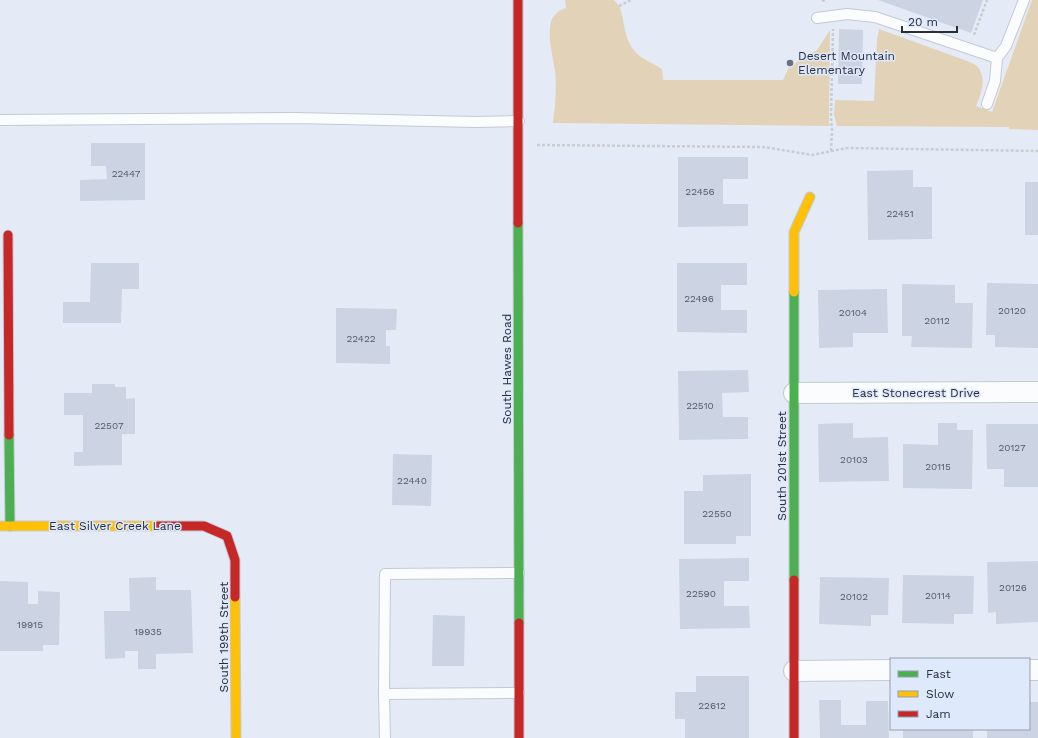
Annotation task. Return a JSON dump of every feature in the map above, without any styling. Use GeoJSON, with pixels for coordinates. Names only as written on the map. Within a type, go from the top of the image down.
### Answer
{"type":"FeatureCollection","features":[{"type":"Feature","properties":{"kind":"street","name":"South Hawes Road"},"geometry":{"type":"LineString","coordinates":[[518,0],[519,738]]}},
{"type":"Feature","properties":{"kind":"street","name":"South 201st Street"},"geometry":{"type":"LineString","coordinates":[[794,738],[794,232],[810,197]]}},
{"type":"Feature","properties":{"kind":"street"},"geometry":{"type":"LineString","coordinates":[[8,235],[10,526]]}},
{"type":"Feature","properties":{"kind":"street","name":"East Stonecrest Drive"},"geometry":{"type":"LineString","coordinates":[[794,393],[1038,392]]}},
{"type":"Feature","properties":{"kind":"street","name":"East Silver Creek Lane"},"geometry":{"type":"LineString","coordinates":[[0,526],[204,526],[227,536]]}},
{"type":"Feature","properties":{"kind":"street","name":"South 199th Street"},"geometry":{"type":"LineString","coordinates":[[227,536],[235,560],[236,738]]}},
{"type":"Feature","properties":{"kind":"street"},"geometry":{"type":"LineString","coordinates":[[794,671],[890,670]]}},
{"type":"Feature","properties":{"kind":"lane"},"geometry":{"type":"LineString","coordinates":[[987,104],[995,81],[997,58],[1006,46],[1024,0]]}},
{"type":"Feature","properties":{"kind":"lane"},"geometry":{"type":"LineString","coordinates":[[817,18],[847,14],[875,17],[997,58]]}},
{"type":"Feature","properties":{"kind":"lane"},"geometry":{"type":"LineString","coordinates":[[0,120],[296,118],[474,122],[519,121]]}},
{"type":"Feature","properties":{"kind":"lane"},"geometry":{"type":"LineString","coordinates":[[385,738],[385,574],[519,573]]}},
{"type":"Feature","properties":{"kind":"lane"},"geometry":{"type":"LineString","coordinates":[[384,694],[519,693]]}},
{"type":"Feature","properties":{"kind":"path"},"geometry":{"type":"LineString","coordinates":[[620,6],[631,0]]}},
{"type":"Feature","properties":{"kind":"path"},"geometry":{"type":"LineString","coordinates":[[831,151],[833,16]]}},
{"type":"Feature","properties":{"kind":"path"},"geometry":{"type":"LineString","coordinates":[[518,145],[764,147],[812,155],[847,148],[1038,151]]}},
{"type":"Feature","properties":{"kind":"shaded area"},"geometry":{"type":"Polygon","coordinates":[[[565,0],[613,0],[619,6],[622,13],[626,34],[632,47],[639,56],[662,69],[663,80],[783,80],[789,67],[817,50],[830,30],[830,126],[553,123],[556,84],[550,40],[550,28],[555,15],[566,8],[565,0]]]}},
{"type":"Feature","properties":{"kind":"shaded area"},"geometry":{"type":"Polygon","coordinates":[[[1032,0],[1038,0],[1038,130],[1009,129],[1009,127],[837,126],[834,115],[835,100],[874,101],[877,40],[879,29],[970,62],[978,67],[983,81],[976,106],[992,112],[1032,0]]]}},
{"type":"Feature","properties":{"kind":"building"},"geometry":{"type":"Polygon","coordinates":[[[878,0],[983,0],[971,33],[878,0]]]}},
{"type":"Feature","properties":{"kind":"building"},"geometry":{"type":"Polygon","coordinates":[[[839,29],[863,30],[862,84],[838,84],[839,29]]]}},
{"type":"Feature","properties":{"kind":"building"},"geometry":{"type":"Polygon","coordinates":[[[91,143],[145,143],[145,200],[80,201],[80,180],[107,179],[106,166],[91,166],[91,143]]]}},
{"type":"Feature","properties":{"kind":"building"},"geometry":{"type":"Polygon","coordinates":[[[678,157],[748,157],[748,179],[723,179],[723,204],[748,204],[748,226],[678,227],[678,157]]]}},
{"type":"Feature","properties":{"kind":"building"},"geometry":{"type":"Polygon","coordinates":[[[913,170],[913,187],[932,187],[932,239],[868,240],[867,171],[913,170]]]}},
{"type":"Feature","properties":{"kind":"building"},"geometry":{"type":"Polygon","coordinates":[[[1025,182],[1038,182],[1038,235],[1025,235],[1025,182]]]}},
{"type":"Feature","properties":{"kind":"building"},"geometry":{"type":"Polygon","coordinates":[[[91,263],[139,263],[139,289],[122,289],[121,323],[63,323],[63,302],[90,302],[91,263]]]}},
{"type":"Feature","properties":{"kind":"building"},"geometry":{"type":"Polygon","coordinates":[[[677,263],[747,263],[747,285],[721,285],[721,310],[747,310],[747,333],[677,332],[677,263]]]}},
{"type":"Feature","properties":{"kind":"building"},"geometry":{"type":"Polygon","coordinates":[[[987,283],[1038,284],[1038,348],[995,347],[995,335],[986,335],[987,283]]]}},
{"type":"Feature","properties":{"kind":"building"},"geometry":{"type":"Polygon","coordinates":[[[902,284],[955,285],[955,303],[973,303],[972,348],[911,347],[912,336],[902,336],[902,284]]]}},
{"type":"Feature","properties":{"kind":"building"},"geometry":{"type":"Polygon","coordinates":[[[887,289],[888,333],[853,333],[853,347],[819,348],[818,290],[887,289]]]}},
{"type":"Feature","properties":{"kind":"building"},"geometry":{"type":"Polygon","coordinates":[[[336,308],[397,309],[396,330],[386,330],[386,346],[390,346],[390,364],[336,363],[336,308]]]}},
{"type":"Feature","properties":{"kind":"building"},"geometry":{"type":"Polygon","coordinates":[[[748,370],[749,392],[722,393],[723,417],[748,417],[748,439],[679,440],[678,371],[748,370]]]}},
{"type":"Feature","properties":{"kind":"building"},"geometry":{"type":"Polygon","coordinates":[[[92,384],[115,384],[115,387],[126,387],[126,399],[135,398],[135,434],[122,434],[122,465],[74,466],[74,452],[83,452],[83,415],[64,415],[64,393],[92,393],[92,384]]]}},
{"type":"Feature","properties":{"kind":"building"},"geometry":{"type":"Polygon","coordinates":[[[853,423],[853,438],[888,437],[889,481],[819,482],[818,424],[853,423]]]}},
{"type":"Feature","properties":{"kind":"building"},"geometry":{"type":"Polygon","coordinates":[[[938,423],[957,423],[957,430],[973,430],[972,489],[903,488],[903,444],[938,445],[938,423]]]}},
{"type":"Feature","properties":{"kind":"building"},"geometry":{"type":"Polygon","coordinates":[[[986,424],[1038,424],[1038,487],[1004,487],[1004,469],[987,469],[986,424]]]}},
{"type":"Feature","properties":{"kind":"building"},"geometry":{"type":"Polygon","coordinates":[[[393,454],[432,455],[431,506],[392,505],[393,454]]]}},
{"type":"Feature","properties":{"kind":"building"},"geometry":{"type":"Polygon","coordinates":[[[751,474],[751,536],[736,536],[736,544],[684,544],[684,491],[703,491],[703,475],[751,474]]]}},
{"type":"Feature","properties":{"kind":"building"},"geometry":{"type":"Polygon","coordinates":[[[749,558],[749,581],[724,581],[724,606],[749,606],[750,628],[680,629],[679,559],[749,558]]]}},
{"type":"Feature","properties":{"kind":"building"},"geometry":{"type":"Polygon","coordinates":[[[1038,561],[1038,622],[996,624],[996,612],[988,613],[987,562],[1038,561]]]}},
{"type":"Feature","properties":{"kind":"building"},"geometry":{"type":"Polygon","coordinates":[[[903,575],[974,576],[973,614],[954,614],[954,624],[902,623],[903,575]]]}},
{"type":"Feature","properties":{"kind":"building"},"geometry":{"type":"Polygon","coordinates":[[[156,577],[156,590],[191,590],[193,653],[156,654],[156,669],[138,669],[138,651],[125,651],[125,658],[105,659],[104,611],[130,611],[129,578],[156,577]]]}},
{"type":"Feature","properties":{"kind":"building"},"geometry":{"type":"Polygon","coordinates":[[[820,577],[889,578],[888,615],[871,615],[871,626],[819,624],[820,577]]]}},
{"type":"Feature","properties":{"kind":"building"},"geometry":{"type":"Polygon","coordinates":[[[0,581],[28,582],[28,604],[38,604],[38,591],[60,592],[59,645],[43,645],[43,651],[0,651],[0,581]]]}},
{"type":"Feature","properties":{"kind":"building"},"geometry":{"type":"Polygon","coordinates":[[[433,615],[465,616],[464,666],[432,666],[433,615]]]}},
{"type":"Feature","properties":{"kind":"building"},"geometry":{"type":"Polygon","coordinates":[[[696,676],[749,676],[749,738],[685,738],[685,719],[675,719],[675,692],[696,692],[696,676]]]}},
{"type":"Feature","properties":{"kind":"building"},"geometry":{"type":"Polygon","coordinates":[[[819,700],[841,700],[841,725],[866,725],[866,701],[888,701],[889,738],[820,738],[819,700]]]}},
{"type":"Feature","properties":{"kind":"building"},"geometry":{"type":"Polygon","coordinates":[[[1030,702],[1038,702],[1038,738],[987,738],[987,730],[1030,730],[1030,702]]]}},
{"type":"Feature","properties":{"kind":"building"},"geometry":{"type":"Polygon","coordinates":[[[903,730],[973,730],[973,738],[903,738],[903,730]]]}},
{"type":"Feature","properties":{"kind":"traffic: fast"},"geometry":{"type":"LineString","coordinates":[[518,223],[519,623]]}},
{"type":"Feature","properties":{"kind":"traffic: fast"},"geometry":{"type":"LineString","coordinates":[[794,292],[794,580]]}},
{"type":"Feature","properties":{"kind":"traffic: fast"},"geometry":{"type":"LineString","coordinates":[[9,435],[10,526]]}},
{"type":"Feature","properties":{"kind":"traffic: slow"},"geometry":{"type":"LineString","coordinates":[[794,292],[794,232],[810,197]]}},
{"type":"Feature","properties":{"kind":"traffic: slow"},"geometry":{"type":"LineString","coordinates":[[0,526],[158,526]]}},
{"type":"Feature","properties":{"kind":"traffic: slow"},"geometry":{"type":"LineString","coordinates":[[235,597],[236,738]]}},
{"type":"Feature","properties":{"kind":"traffic: jam"},"geometry":{"type":"LineString","coordinates":[[518,0],[518,223]]}},
{"type":"Feature","properties":{"kind":"traffic: jam"},"geometry":{"type":"LineString","coordinates":[[8,235],[9,435]]}},
{"type":"Feature","properties":{"kind":"traffic: jam"},"geometry":{"type":"LineString","coordinates":[[158,526],[204,526],[227,536],[235,560],[235,597]]}},
{"type":"Feature","properties":{"kind":"traffic: jam"},"geometry":{"type":"LineString","coordinates":[[794,580],[794,738]]}},
{"type":"Feature","properties":{"kind":"traffic: jam"},"geometry":{"type":"LineString","coordinates":[[519,623],[519,738]]}},
{"type":"Feature","properties":{"kind":"place","name":"Desert Mountain Elementary"},"geometry":{"type":"Point","coordinates":[790,63]}}]}
